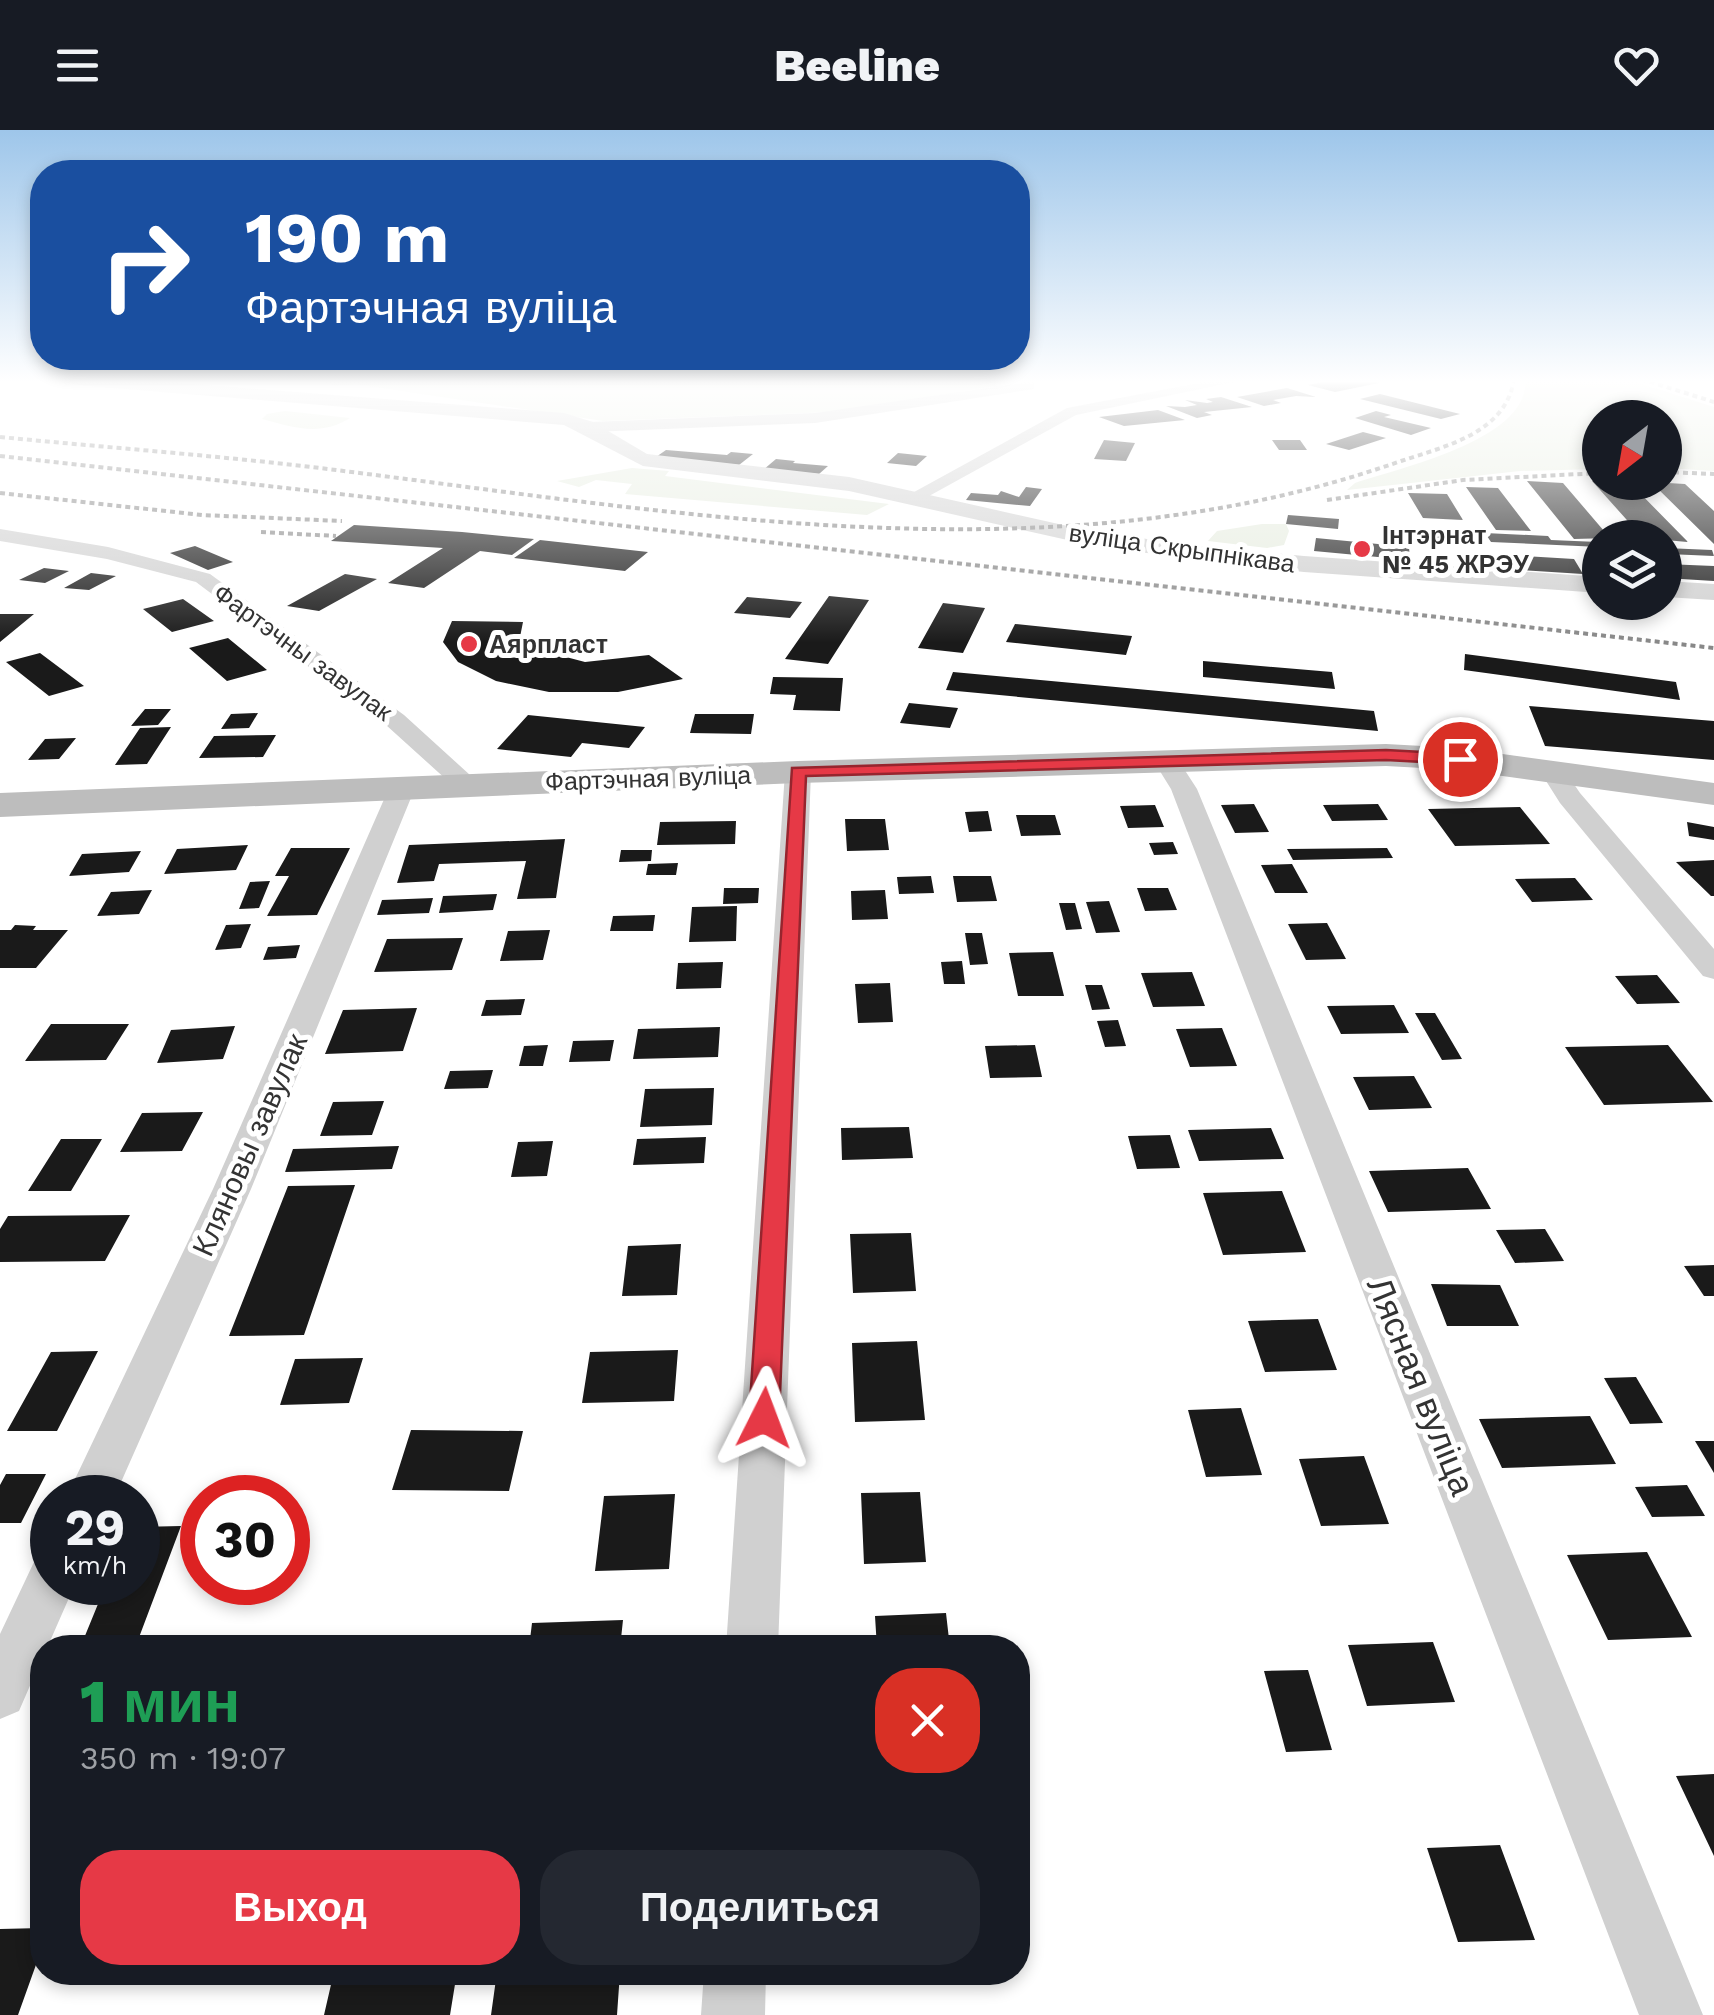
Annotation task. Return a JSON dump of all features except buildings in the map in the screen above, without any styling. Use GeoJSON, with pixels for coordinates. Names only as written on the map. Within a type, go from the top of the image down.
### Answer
{"type":"FeatureCollection","features":[{"type":"Feature","properties":{"kind":"main road","name":"Фартэчная вуліца"},"geometry":{"type":"LineString","coordinates":[[0,804],[798,772],[1386,755],[1460,759],[1714,794]]}},
{"type":"Feature","properties":{"kind":"street","name":"вуліца Скрыпнікава"},"geometry":{"type":"LineString","coordinates":[[703,467],[849,484],[1072,534],[1172,550],[1304,564],[1582,584]]}},
{"type":"Feature","properties":{"kind":"street"},"geometry":{"type":"LineString","coordinates":[[914,497],[966,467]]}},
{"type":"Feature","properties":{"kind":"street","name":"Фартэчны завулак"},"geometry":{"type":"LineString","coordinates":[[0,535],[140,559],[203,578],[396,720],[468,785]]}},
{"type":"Feature","properties":{"kind":"street"},"geometry":{"type":"LineString","coordinates":[[1682,590],[1714,592]]}},
{"type":"Feature","properties":{"kind":"street","name":"Лясная вуліца"},"geometry":{"type":"LineString","coordinates":[[1166,760],[1184,788],[1670,2015]]}},
{"type":"Feature","properties":{"kind":"street"},"geometry":{"type":"LineString","coordinates":[[753,1635],[798,772]]}},
{"type":"Feature","properties":{"kind":"street"},"geometry":{"type":"LineString","coordinates":[[1554,772],[1569,797],[1714,968]]}},
{"type":"Feature","properties":{"kind":"street","name":"Кляновы завулак"},"geometry":{"type":"LineString","coordinates":[[101,1475],[232,1189],[402,788]]}},
{"type":"Feature","properties":{"kind":"street"},"geometry":{"type":"LineString","coordinates":[[0,1692],[40,1605]]}},
{"type":"Feature","properties":{"kind":"street"},"geometry":{"type":"LineString","coordinates":[[733,2015],[734,1985]]}},
{"type":"Feature","properties":{"kind":"shaded area"},"geometry":{"type":"Polygon","coordinates":[[[1405,467],[1582,467],[1582,469],[1520,471],[1347,490],[1355,483],[1405,467]]]}},
{"type":"Feature","properties":{"kind":"shaded area"},"geometry":{"type":"Polygon","coordinates":[[[1682,467],[1714,467],[1714,471],[1682,469],[1682,467]]]}},
{"type":"Feature","properties":{"kind":"shaded area"},"geometry":{"type":"Polygon","coordinates":[[[632,468],[669,471],[665,476],[889,504],[867,515],[625,494],[632,484],[596,480],[579,487],[557,481],[632,468]]]}},
{"type":"Feature","properties":{"kind":"shaded area"},"geometry":{"type":"Polygon","coordinates":[[[1286,524],[1289,531],[1284,545],[1267,548],[1208,541],[1217,531],[1286,524]]]}},
{"type":"Feature","properties":{"kind":"railway"},"geometry":{"type":"LineString","coordinates":[[98,467],[1714,648]]}},
{"type":"Feature","properties":{"kind":"railway"},"geometry":{"type":"LineString","coordinates":[[310,467],[737,518],[872,527],[1006,529],[1139,520],[1271,498],[1380,467]]}},
{"type":"Feature","properties":{"kind":"railway"},"geometry":{"type":"LineString","coordinates":[[1682,473],[1714,474]]}},
{"type":"Feature","properties":{"kind":"railway"},"geometry":{"type":"LineString","coordinates":[[1327,500],[1463,480],[1582,474]]}},
{"type":"Feature","properties":{"kind":"railway"},"geometry":{"type":"LineString","coordinates":[[0,493],[202,515],[342,521]]}},
{"type":"Feature","properties":{"kind":"railway"},"geometry":{"type":"LineString","coordinates":[[261,532],[336,536]]}},
{"type":"Feature","properties":{"kind":"place","name":"Інтэрнат № 45 ЖРЭУ"},"geometry":{"type":"Point","coordinates":[1362,549]}},
{"type":"Feature","properties":{"kind":"place","name":"Аярпласт"},"geometry":{"type":"Point","coordinates":[469,644]}},
{"type":"Feature","properties":{"kind":"route"},"geometry":{"type":"LineString","coordinates":[[764,1418],[798,772],[1386,755],[1460,759]]}}]}
